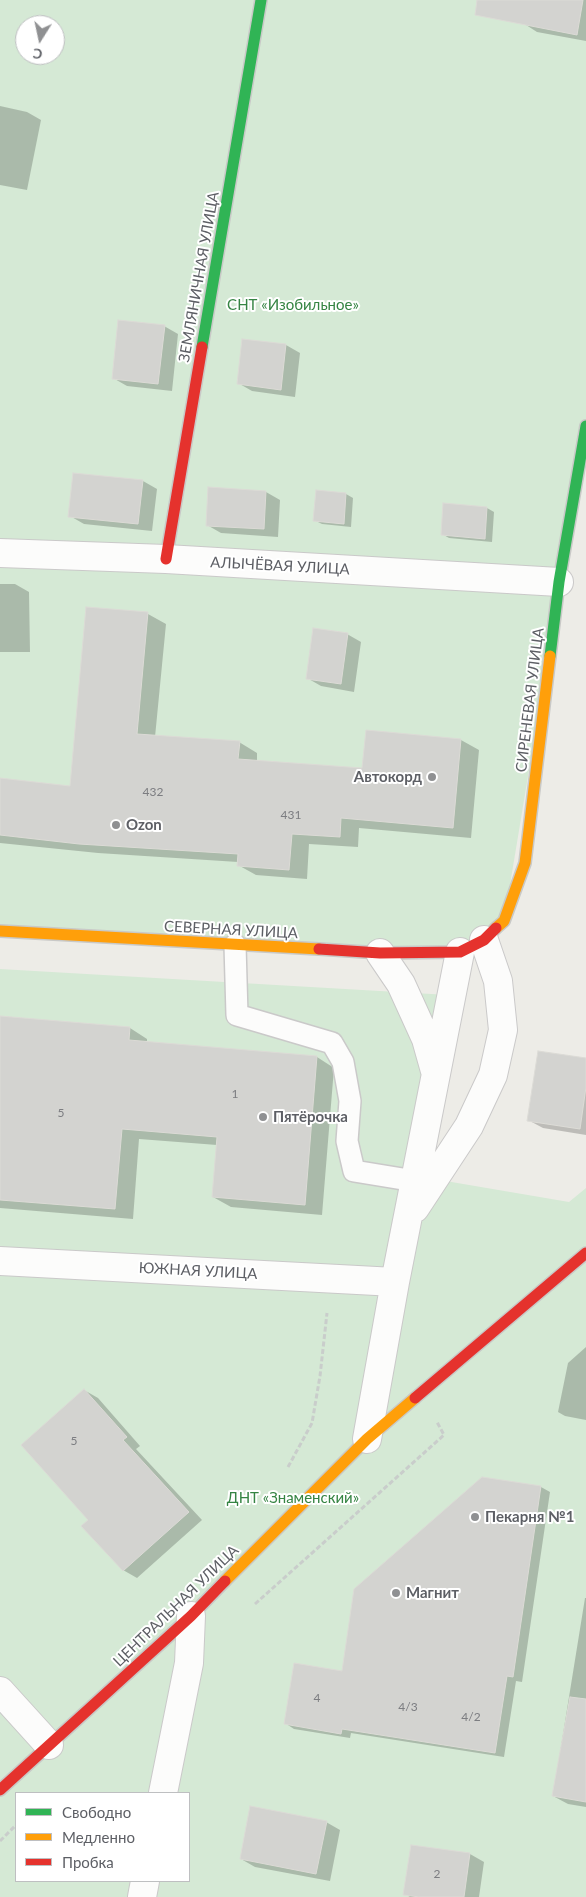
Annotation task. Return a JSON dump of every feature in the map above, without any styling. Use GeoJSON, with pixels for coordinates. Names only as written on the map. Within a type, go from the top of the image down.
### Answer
{"type":"FeatureCollection","features":[{"type":"Feature","properties":{"kind":"street","name":"ЗЕМЛЯНИЧНАЯ УЛИЦА"},"geometry":{"type":"LineString","coordinates":[[166,559],[261,0]]}},
{"type":"Feature","properties":{"kind":"street","name":"СИРЕНЕВАЯ УЛИЦА"},"geometry":{"type":"LineString","coordinates":[[472,946],[504,921],[525,863],[559,582],[586,426]]}},
{"type":"Feature","properties":{"kind":"street","name":"АЛЫЧЁВАЯ УЛИЦА"},"geometry":{"type":"LineString","coordinates":[[0,553],[166,559],[559,582]]}},
{"type":"Feature","properties":{"kind":"street","name":"СЕВЕРНАЯ УЛИЦА"},"geometry":{"type":"LineString","coordinates":[[0,931],[380,953],[472,946]]}},
{"type":"Feature","properties":{"kind":"street"},"geometry":{"type":"LineString","coordinates":[[367,1439],[395,1282],[436,1075],[472,946]]}},
{"type":"Feature","properties":{"kind":"street"},"geometry":{"type":"LineString","coordinates":[[408,1220],[469,1126],[493,1075],[503,1030],[498,981],[472,946]]}},
{"type":"Feature","properties":{"kind":"street"},"geometry":{"type":"LineString","coordinates":[[380,953],[404,992],[426,1039],[436,1075]]}},
{"type":"Feature","properties":{"kind":"street","name":"ЦЕНТРАЛЬНАЯ УЛИЦА"},"geometry":{"type":"LineString","coordinates":[[0,1790],[191,1616],[367,1439],[586,1253]]}},
{"type":"Feature","properties":{"kind":"street","name":"ЮЖНАЯ УЛИЦА"},"geometry":{"type":"LineString","coordinates":[[0,1260],[395,1282]]}},
{"type":"Feature","properties":{"kind":"street"},"geometry":{"type":"LineString","coordinates":[[163,1792],[190,1663],[191,1616]]}},
{"type":"Feature","properties":{"kind":"street"},"geometry":{"type":"LineString","coordinates":[[0,1691],[48,1745]]}},
{"type":"Feature","properties":{"kind":"street"},"geometry":{"type":"LineString","coordinates":[[142,1897],[145,1882]]}},
{"type":"Feature","properties":{"kind":"lane"},"geometry":{"type":"LineString","coordinates":[[235,945],[236,1015],[332,1043],[343,1062],[350,1101],[347,1141],[354,1171],[415,1181]]}},
{"type":"Feature","properties":{"kind":"path"},"geometry":{"type":"LineString","coordinates":[[286,1470],[312,1423],[320,1376],[331,1278]]}},
{"type":"Feature","properties":{"kind":"path"},"geometry":{"type":"LineString","coordinates":[[0,1840],[15,1826]]}},
{"type":"Feature","properties":{"kind":"green space","name":"СНТ «Изобильное»"},"geometry":{"type":"Polygon","coordinates":[[[0,0],[586,0],[586,426],[504,921],[460,952],[0,931],[0,0]]]}},
{"type":"Feature","properties":{"kind":"green space","name":"ДНТ «Знаменский»"},"geometry":{"type":"Polygon","coordinates":[[[0,969],[466,996],[428,1178],[569,1202],[586,1188],[586,1897],[0,1897],[0,969]]]}},
{"type":"Feature","properties":{"kind":"building"},"geometry":{"type":"Polygon","coordinates":[[[477,0],[583,0],[577,35],[475,15],[477,0]]]}},
{"type":"Feature","properties":{"kind":"building"},"geometry":{"type":"Polygon","coordinates":[[[118,320],[165,325],[158,384],[112,379],[118,320]]]}},
{"type":"Feature","properties":{"kind":"building"},"geometry":{"type":"Polygon","coordinates":[[[242,339],[286,344],[281,390],[237,384],[242,339]]]}},
{"type":"Feature","properties":{"kind":"building"},"geometry":{"type":"Polygon","coordinates":[[[73,473],[143,480],[138,524],[68,517],[73,473]]]}},
{"type":"Feature","properties":{"kind":"building"},"geometry":{"type":"Polygon","coordinates":[[[208,487],[266,491],[264,529],[206,526],[208,487]]]}},
{"type":"Feature","properties":{"kind":"building"},"geometry":{"type":"Polygon","coordinates":[[[316,490],[346,493],[344,524],[313,521],[316,490]]]}},
{"type":"Feature","properties":{"kind":"building"},"geometry":{"type":"Polygon","coordinates":[[[443,503],[487,507],[485,539],[441,535],[443,503]]]}},
{"type":"Feature","properties":{"kind":"building"},"geometry":{"type":"Polygon","coordinates":[[[86,607],[148,612],[137,734],[240,741],[238,759],[362,768],[366,730],[461,739],[453,828],[341,818],[340,837],[292,834],[289,870],[237,866],[238,854],[79,844],[0,835],[0,778],[70,786],[86,607]]]}},
{"type":"Feature","properties":{"kind":"building"},"geometry":{"type":"Polygon","coordinates":[[[313,628],[348,633],[341,684],[306,679],[313,628]]]}},
{"type":"Feature","properties":{"kind":"building"},"geometry":{"type":"Polygon","coordinates":[[[0,1016],[130,1027],[129,1040],[317,1056],[305,1205],[212,1197],[217,1137],[122,1129],[115,1209],[0,1200],[0,1016]]]}},
{"type":"Feature","properties":{"kind":"building"},"geometry":{"type":"Polygon","coordinates":[[[538,1051],[586,1058],[586,1087],[580,1129],[527,1121],[538,1051]]]}},
{"type":"Feature","properties":{"kind":"building"},"geometry":{"type":"Polygon","coordinates":[[[84,1389],[127,1437],[123,1440],[189,1512],[123,1571],[81,1526],[88,1520],[21,1445],[84,1389]]]}},
{"type":"Feature","properties":{"kind":"building"},"geometry":{"type":"Polygon","coordinates":[[[482,1477],[541,1486],[513,1677],[507,1676],[495,1753],[342,1729],[341,1734],[284,1724],[294,1663],[342,1671],[354,1589],[482,1477]]]}},
{"type":"Feature","properties":{"kind":"building"},"geometry":{"type":"Polygon","coordinates":[[[570,1697],[586,1699],[586,1802],[552,1796],[570,1697]]]}},
{"type":"Feature","properties":{"kind":"building"},"geometry":{"type":"Polygon","coordinates":[[[250,1806],[327,1821],[316,1874],[240,1859],[250,1806]]]}},
{"type":"Feature","properties":{"kind":"building"},"geometry":{"type":"Polygon","coordinates":[[[411,1845],[470,1853],[464,1897],[403,1895],[411,1845]]]}},
{"type":"Feature","properties":{"kind":"traffic: fast"},"geometry":{"type":"LineString","coordinates":[[202,347],[261,0]]}},
{"type":"Feature","properties":{"kind":"traffic: fast"},"geometry":{"type":"LineString","coordinates":[[550,656],[559,582],[586,426]]}},
{"type":"Feature","properties":{"kind":"traffic: slow"},"geometry":{"type":"LineString","coordinates":[[496,928],[504,921],[525,863],[550,656]]}},
{"type":"Feature","properties":{"kind":"traffic: slow"},"geometry":{"type":"LineString","coordinates":[[0,931],[319,949]]}},
{"type":"Feature","properties":{"kind":"traffic: slow"},"geometry":{"type":"LineString","coordinates":[[225,1581],[367,1439],[415,1398]]}},
{"type":"Feature","properties":{"kind":"traffic: jam"},"geometry":{"type":"LineString","coordinates":[[166,559],[202,347]]}},
{"type":"Feature","properties":{"kind":"traffic: jam"},"geometry":{"type":"LineString","coordinates":[[319,949],[380,953],[460,952],[484,940],[496,928]]}},
{"type":"Feature","properties":{"kind":"traffic: jam"},"geometry":{"type":"LineString","coordinates":[[415,1398],[586,1253]]}},
{"type":"Feature","properties":{"kind":"traffic: jam"},"geometry":{"type":"LineString","coordinates":[[0,1790],[191,1616],[225,1581]]}},
{"type":"Feature","properties":{"kind":"place","name":"Автокорд"},"geometry":{"type":"Point","coordinates":[432,777]}},
{"type":"Feature","properties":{"kind":"place","name":"Ozon"},"geometry":{"type":"Point","coordinates":[116,825]}},
{"type":"Feature","properties":{"kind":"place","name":"Пятёрочка"},"geometry":{"type":"Point","coordinates":[263,1117]}},
{"type":"Feature","properties":{"kind":"place","name":"Пекарня №1"},"geometry":{"type":"Point","coordinates":[475,1517]}},
{"type":"Feature","properties":{"kind":"place","name":"Магнит"},"geometry":{"type":"Point","coordinates":[396,1593]}}]}
